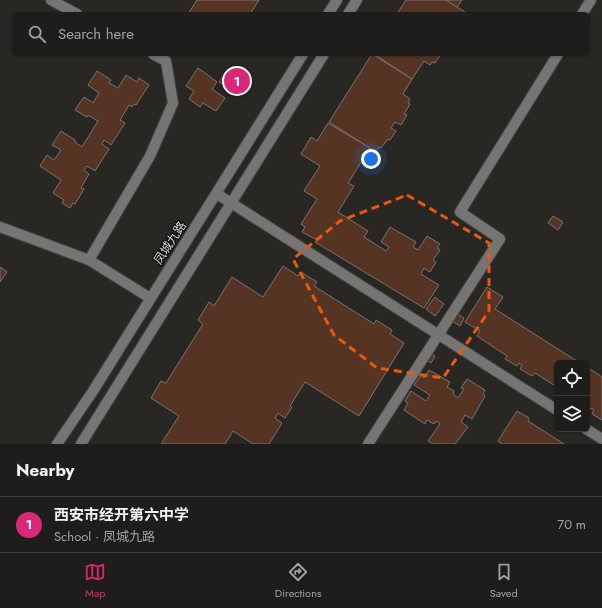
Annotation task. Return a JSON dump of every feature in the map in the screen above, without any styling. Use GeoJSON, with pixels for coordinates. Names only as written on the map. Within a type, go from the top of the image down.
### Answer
{"type":"FeatureCollection","features":[{"type":"Feature","properties":{"kind":"street"},"geometry":{"type":"LineString","coordinates":[[51,0],[73,12]]}},
{"type":"Feature","properties":{"kind":"street"},"geometry":{"type":"LineString","coordinates":[[329,12],[337,0]]}},
{"type":"Feature","properties":{"kind":"street"},"geometry":{"type":"LineString","coordinates":[[349,12],[357,0]]}},
{"type":"Feature","properties":{"kind":"street"},"geometry":{"type":"LineString","coordinates":[[583,12],[591,0]]}},
{"type":"Feature","properties":{"kind":"street"},"geometry":{"type":"LineString","coordinates":[[89,260],[150,156],[173,103],[166,61],[157,56]]}},
{"type":"Feature","properties":{"kind":"street","name":"凤城九路"},"geometry":{"type":"LineString","coordinates":[[58,444],[217,194],[302,56]]}},
{"type":"Feature","properties":{"kind":"street"},"geometry":{"type":"LineString","coordinates":[[80,444],[323,56]]}},
{"type":"Feature","properties":{"kind":"street"},"geometry":{"type":"LineString","coordinates":[[368,444],[500,239],[460,212],[557,56]]}},
{"type":"Feature","properties":{"kind":"street"},"geometry":{"type":"LineString","coordinates":[[217,194],[554,408]]}},
{"type":"Feature","properties":{"kind":"street"},"geometry":{"type":"LineString","coordinates":[[0,226],[89,260],[150,298]]}},
{"type":"Feature","properties":{"kind":"street"},"geometry":{"type":"LineString","coordinates":[[590,432],[602,439]]}},
{"type":"Feature","properties":{"kind":"highlighted area"},"geometry":{"type":"Polygon","coordinates":[[[407,195],[489,243],[489,311],[443,378],[377,368],[334,335],[293,259],[340,221],[407,195]]]}},
{"type":"Feature","properties":{"kind":"building"},"geometry":{"type":"Polygon","coordinates":[[[197,0],[259,0],[251,12],[189,12],[197,0]]]}},
{"type":"Feature","properties":{"kind":"building"},"geometry":{"type":"Polygon","coordinates":[[[406,0],[446,0],[465,12],[398,12],[406,0]]]}},
{"type":"Feature","properties":{"kind":"building"},"geometry":{"type":"Polygon","coordinates":[[[446,0],[462,0],[457,7],[446,0]]]}},
{"type":"Feature","properties":{"kind":"building"},"geometry":{"type":"Polygon","coordinates":[[[371,56],[375,56],[412,79],[403,94],[410,99],[408,103],[410,104],[404,114],[407,115],[401,125],[395,122],[391,128],[396,131],[390,140],[388,139],[376,152],[329,122],[371,56]]]}},
{"type":"Feature","properties":{"kind":"building"},"geometry":{"type":"Polygon","coordinates":[[[377,56],[440,56],[435,63],[432,62],[430,65],[424,61],[412,79],[377,56]]]}},
{"type":"Feature","properties":{"kind":"building"},"geometry":{"type":"Polygon","coordinates":[[[198,68],[217,82],[212,89],[225,98],[216,111],[203,103],[200,107],[189,99],[194,91],[186,86],[198,68]]]}},
{"type":"Feature","properties":{"kind":"building"},"geometry":{"type":"Polygon","coordinates":[[[97,71],[111,80],[109,83],[118,88],[126,75],[137,82],[139,78],[149,85],[136,105],[134,104],[132,107],[129,105],[120,120],[125,123],[111,145],[104,140],[102,144],[109,149],[95,171],[87,166],[84,170],[89,174],[81,188],[84,189],[75,204],[73,203],[70,208],[62,203],[64,200],[53,193],[61,180],[40,166],[47,155],[54,160],[61,150],[52,145],[61,131],[75,140],[75,142],[82,147],[98,121],[75,110],[84,97],[93,103],[99,93],[88,85],[97,71]]]}},
{"type":"Feature","properties":{"kind":"building"},"geometry":{"type":"Polygon","coordinates":[[[224,75],[233,82],[229,89],[219,82],[224,75]]]}},
{"type":"Feature","properties":{"kind":"building"},"geometry":{"type":"Polygon","coordinates":[[[328,123],[370,148],[348,183],[354,186],[338,212],[368,231],[364,237],[386,251],[389,247],[381,242],[390,227],[416,242],[413,247],[418,250],[427,236],[440,244],[437,248],[440,250],[433,260],[436,262],[430,272],[424,268],[421,274],[439,285],[424,308],[315,242],[317,240],[302,232],[305,227],[301,224],[317,199],[304,191],[320,166],[301,154],[311,137],[317,141],[328,123]]]}},
{"type":"Feature","properties":{"kind":"building"},"geometry":{"type":"Polygon","coordinates":[[[553,216],[563,222],[558,230],[548,223],[553,216]]]}},
{"type":"Feature","properties":{"kind":"building"},"geometry":{"type":"Polygon","coordinates":[[[283,266],[298,276],[301,272],[317,282],[314,286],[374,324],[376,320],[392,330],[390,334],[404,343],[359,416],[305,382],[290,406],[292,407],[285,418],[278,413],[275,418],[282,423],[269,444],[253,444],[233,431],[225,444],[161,444],[179,416],[151,398],[161,381],[166,383],[203,324],[198,320],[209,302],[214,306],[232,277],[263,297],[283,266]]]}},
{"type":"Feature","properties":{"kind":"building"},"geometry":{"type":"Polygon","coordinates":[[[0,267],[7,272],[0,282],[0,267]]]}},
{"type":"Feature","properties":{"kind":"building"},"geometry":{"type":"Polygon","coordinates":[[[487,287],[503,297],[495,309],[575,360],[554,360],[554,385],[535,373],[532,376],[520,369],[522,365],[519,363],[517,366],[505,359],[507,356],[477,336],[480,331],[465,322],[487,287]]]}},
{"type":"Feature","properties":{"kind":"building"},"geometry":{"type":"Polygon","coordinates":[[[435,297],[444,304],[435,316],[426,309],[435,297]]]}},
{"type":"Feature","properties":{"kind":"building"},"geometry":{"type":"Polygon","coordinates":[[[456,313],[464,318],[460,326],[452,321],[456,313]]]}},
{"type":"Feature","properties":{"kind":"building"},"geometry":{"type":"Polygon","coordinates":[[[427,351],[435,356],[431,363],[423,358],[427,351]]]}},
{"type":"Feature","properties":{"kind":"building"},"geometry":{"type":"Polygon","coordinates":[[[590,369],[602,377],[602,420],[592,414],[594,410],[591,408],[590,410],[590,369]]]}},
{"type":"Feature","properties":{"kind":"building"},"geometry":{"type":"Polygon","coordinates":[[[429,370],[450,382],[447,387],[454,391],[453,394],[458,398],[464,389],[461,388],[467,379],[485,390],[483,394],[485,396],[472,419],[465,415],[461,422],[468,427],[455,444],[433,444],[428,441],[440,424],[436,421],[434,424],[427,420],[425,424],[404,410],[408,403],[405,401],[411,391],[426,401],[430,395],[414,385],[421,375],[424,378],[429,370]]]}},
{"type":"Feature","properties":{"kind":"building"},"geometry":{"type":"Polygon","coordinates":[[[517,411],[529,418],[528,421],[564,444],[502,444],[498,441],[517,411]]]}},
{"type":"Feature","properties":{"kind":"place","name":"西安市经开第六中学"},"geometry":{"type":"Point","coordinates":[237,81]}}]}
